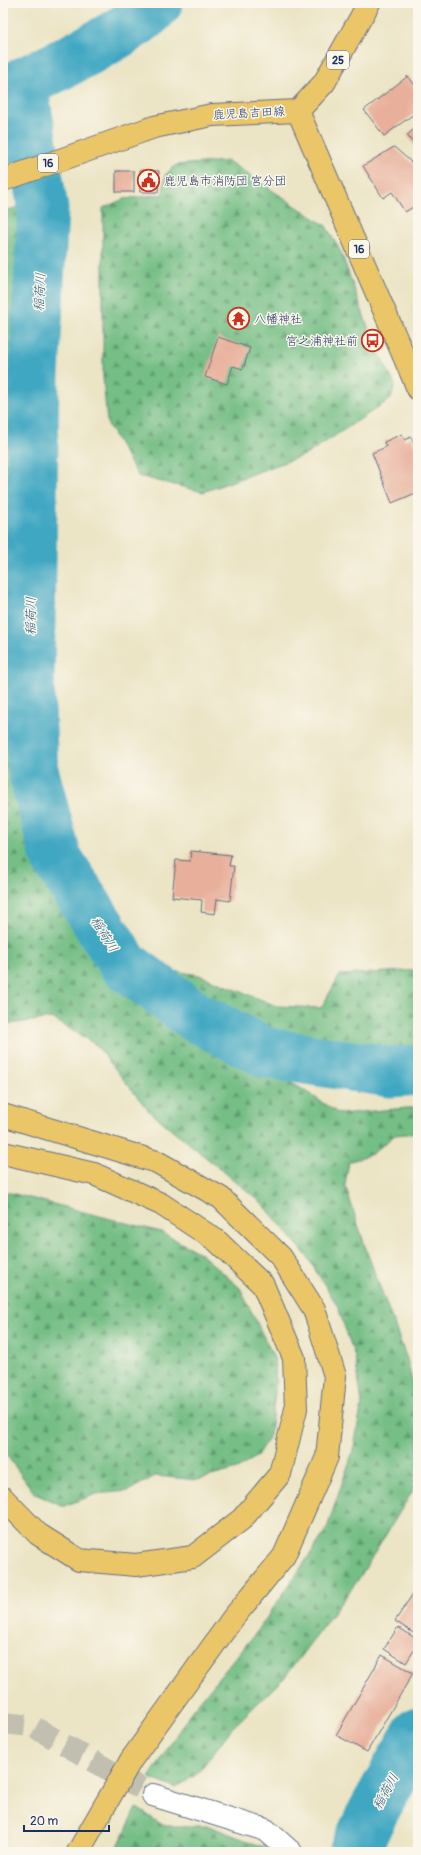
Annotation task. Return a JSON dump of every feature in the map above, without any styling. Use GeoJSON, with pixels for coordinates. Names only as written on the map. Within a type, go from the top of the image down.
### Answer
{"type":"FeatureCollection","features":[{"type":"Feature","properties":{"kind":"main road","name":"25"},"geometry":{"type":"LineString","coordinates":[[298,111],[324,83],[369,3]]}},
{"type":"Feature","properties":{"kind":"main road","name":"鹿児島吉田線"},"geometry":{"type":"LineString","coordinates":[[3,180],[93,147],[154,127],[212,115],[298,111],[418,389]]}},
{"type":"Feature","properties":{"kind":"main road"},"geometry":{"type":"LineString","coordinates":[[3,1115],[26,1120],[157,1162],[221,1198],[281,1257],[306,1296],[314,1309],[335,1376],[327,1457],[284,1556],[233,1618],[131,1760],[78,1852]]}},
{"type":"Feature","properties":{"kind":"main road"},"geometry":{"type":"LineString","coordinates":[[3,1153],[94,1174],[161,1204],[217,1241],[263,1285],[294,1358],[296,1409],[280,1474],[242,1519],[193,1557],[136,1565],[79,1560],[38,1534],[3,1498]]}},
{"type":"Feature","properties":{"kind":"street"},"geometry":{"type":"LineString","coordinates":[[153,1795],[266,1830],[291,1852]]}},
{"type":"Feature","properties":{"kind":"green space"},"geometry":{"type":"Polygon","coordinates":[[[228,161],[326,226],[341,252],[373,341],[395,385],[391,399],[307,454],[203,492],[138,476],[107,423],[103,377],[103,208],[124,199],[163,194],[165,175],[176,165],[228,161]]]}},
{"type":"Feature","properties":{"kind":"green space"},"geometry":{"type":"Polygon","coordinates":[[[24,206],[29,221],[21,300],[17,441],[18,603],[15,754],[35,836],[69,909],[95,949],[145,1000],[219,1044],[304,1090],[339,1114],[418,1107],[418,1133],[395,1135],[372,1154],[349,1162],[345,1185],[368,1255],[407,1359],[418,1408],[418,1461],[412,1492],[358,1580],[284,1678],[232,1728],[198,1773],[176,1788],[149,1778],[190,1713],[259,1629],[326,1531],[353,1451],[362,1403],[355,1357],[337,1305],[306,1255],[262,1203],[148,1110],[96,1045],[52,1018],[3,1025],[3,211],[24,206]]]}},
{"type":"Feature","properties":{"kind":"green space"},"geometry":{"type":"Polygon","coordinates":[[[168,970],[199,975],[277,1006],[321,1008],[340,975],[418,970],[418,1070],[376,1078],[317,1070],[207,1014],[169,987],[168,970]]]}},
{"type":"Feature","properties":{"kind":"green space"},"geometry":{"type":"Polygon","coordinates":[[[3,1191],[161,1232],[200,1253],[240,1288],[274,1358],[276,1383],[270,1435],[256,1457],[237,1469],[197,1480],[155,1476],[128,1491],[96,1494],[64,1506],[35,1494],[3,1450],[3,1191]]]}},
{"type":"Feature","properties":{"kind":"green space"},"geometry":{"type":"Polygon","coordinates":[[[137,1808],[164,1826],[209,1826],[276,1852],[115,1852],[137,1808]]]}},
{"type":"Feature","properties":{"kind":"building"},"geometry":{"type":"Polygon","coordinates":[[[408,76],[418,89],[418,111],[384,136],[364,110],[408,76]]]}},
{"type":"Feature","properties":{"kind":"building"},"geometry":{"type":"Polygon","coordinates":[[[418,126],[418,150],[407,135],[418,126]]]}},
{"type":"Feature","properties":{"kind":"building"},"geometry":{"type":"Polygon","coordinates":[[[394,147],[418,168],[418,204],[405,212],[392,192],[383,198],[363,166],[394,147]]]}},
{"type":"Feature","properties":{"kind":"building","name":"鹿児島市消防団 宮分団"},"geometry":{"type":"Polygon","coordinates":[[[140,170],[159,171],[158,192],[140,192],[140,170]]]}},
{"type":"Feature","properties":{"kind":"building"},"geometry":{"type":"Polygon","coordinates":[[[116,171],[134,171],[134,192],[116,192],[116,171]]]}},
{"type":"Feature","properties":{"kind":"building"},"geometry":{"type":"Polygon","coordinates":[[[218,337],[250,348],[243,369],[233,366],[227,384],[205,377],[218,337]]]}},
{"type":"Feature","properties":{"kind":"building"},"geometry":{"type":"Polygon","coordinates":[[[402,434],[405,440],[411,437],[418,453],[418,487],[416,488],[418,492],[392,503],[372,453],[386,447],[384,442],[402,434]]]}},
{"type":"Feature","properties":{"kind":"building"},"geometry":{"type":"Polygon","coordinates":[[[191,851],[231,855],[229,866],[234,866],[230,901],[217,899],[215,914],[201,912],[202,900],[172,897],[176,860],[190,861],[191,851]]]}},
{"type":"Feature","properties":{"kind":"building"},"geometry":{"type":"Polygon","coordinates":[[[418,1586],[418,1636],[395,1621],[418,1586]]]}},
{"type":"Feature","properties":{"kind":"building"},"geometry":{"type":"Polygon","coordinates":[[[398,1627],[418,1640],[418,1651],[415,1649],[406,1663],[384,1649],[398,1627]]]}},
{"type":"Feature","properties":{"kind":"building"},"geometry":{"type":"Polygon","coordinates":[[[382,1655],[413,1673],[367,1752],[336,1735],[382,1655]]]}},
{"type":"Feature","properties":{"kind":"waterway","name":"稲荷川"},"geometry":{"type":"LineString","coordinates":[[3,91],[38,76],[86,52],[131,25],[148,13],[157,3]]}},
{"type":"Feature","properties":{"kind":"waterway","name":"稲荷川"},"geometry":{"type":"LineString","coordinates":[[22,84],[43,209],[34,377],[29,689],[33,770],[56,857],[124,964],[196,1017],[267,1053],[391,1072],[418,1070]]}},
{"type":"Feature","properties":{"kind":"waterway","name":"稲荷川"},"geometry":{"type":"LineString","coordinates":[[354,1852],[373,1812],[418,1732]]}},
{"type":"Feature","properties":{"kind":"tunnel"},"geometry":{"type":"LineString","coordinates":[[3,1723],[32,1726],[153,1795]]}},
{"type":"Feature","properties":{"kind":"place","name":"鹿児島市消防団 宮分団"},"geometry":{"type":"Point","coordinates":[149,181]}},
{"type":"Feature","properties":{"kind":"place","name":"八幡神社"},"geometry":{"type":"Point","coordinates":[238,319]}},
{"type":"Feature","properties":{"kind":"place","name":"宮之浦神社前"},"geometry":{"type":"Point","coordinates":[373,341]}}]}
